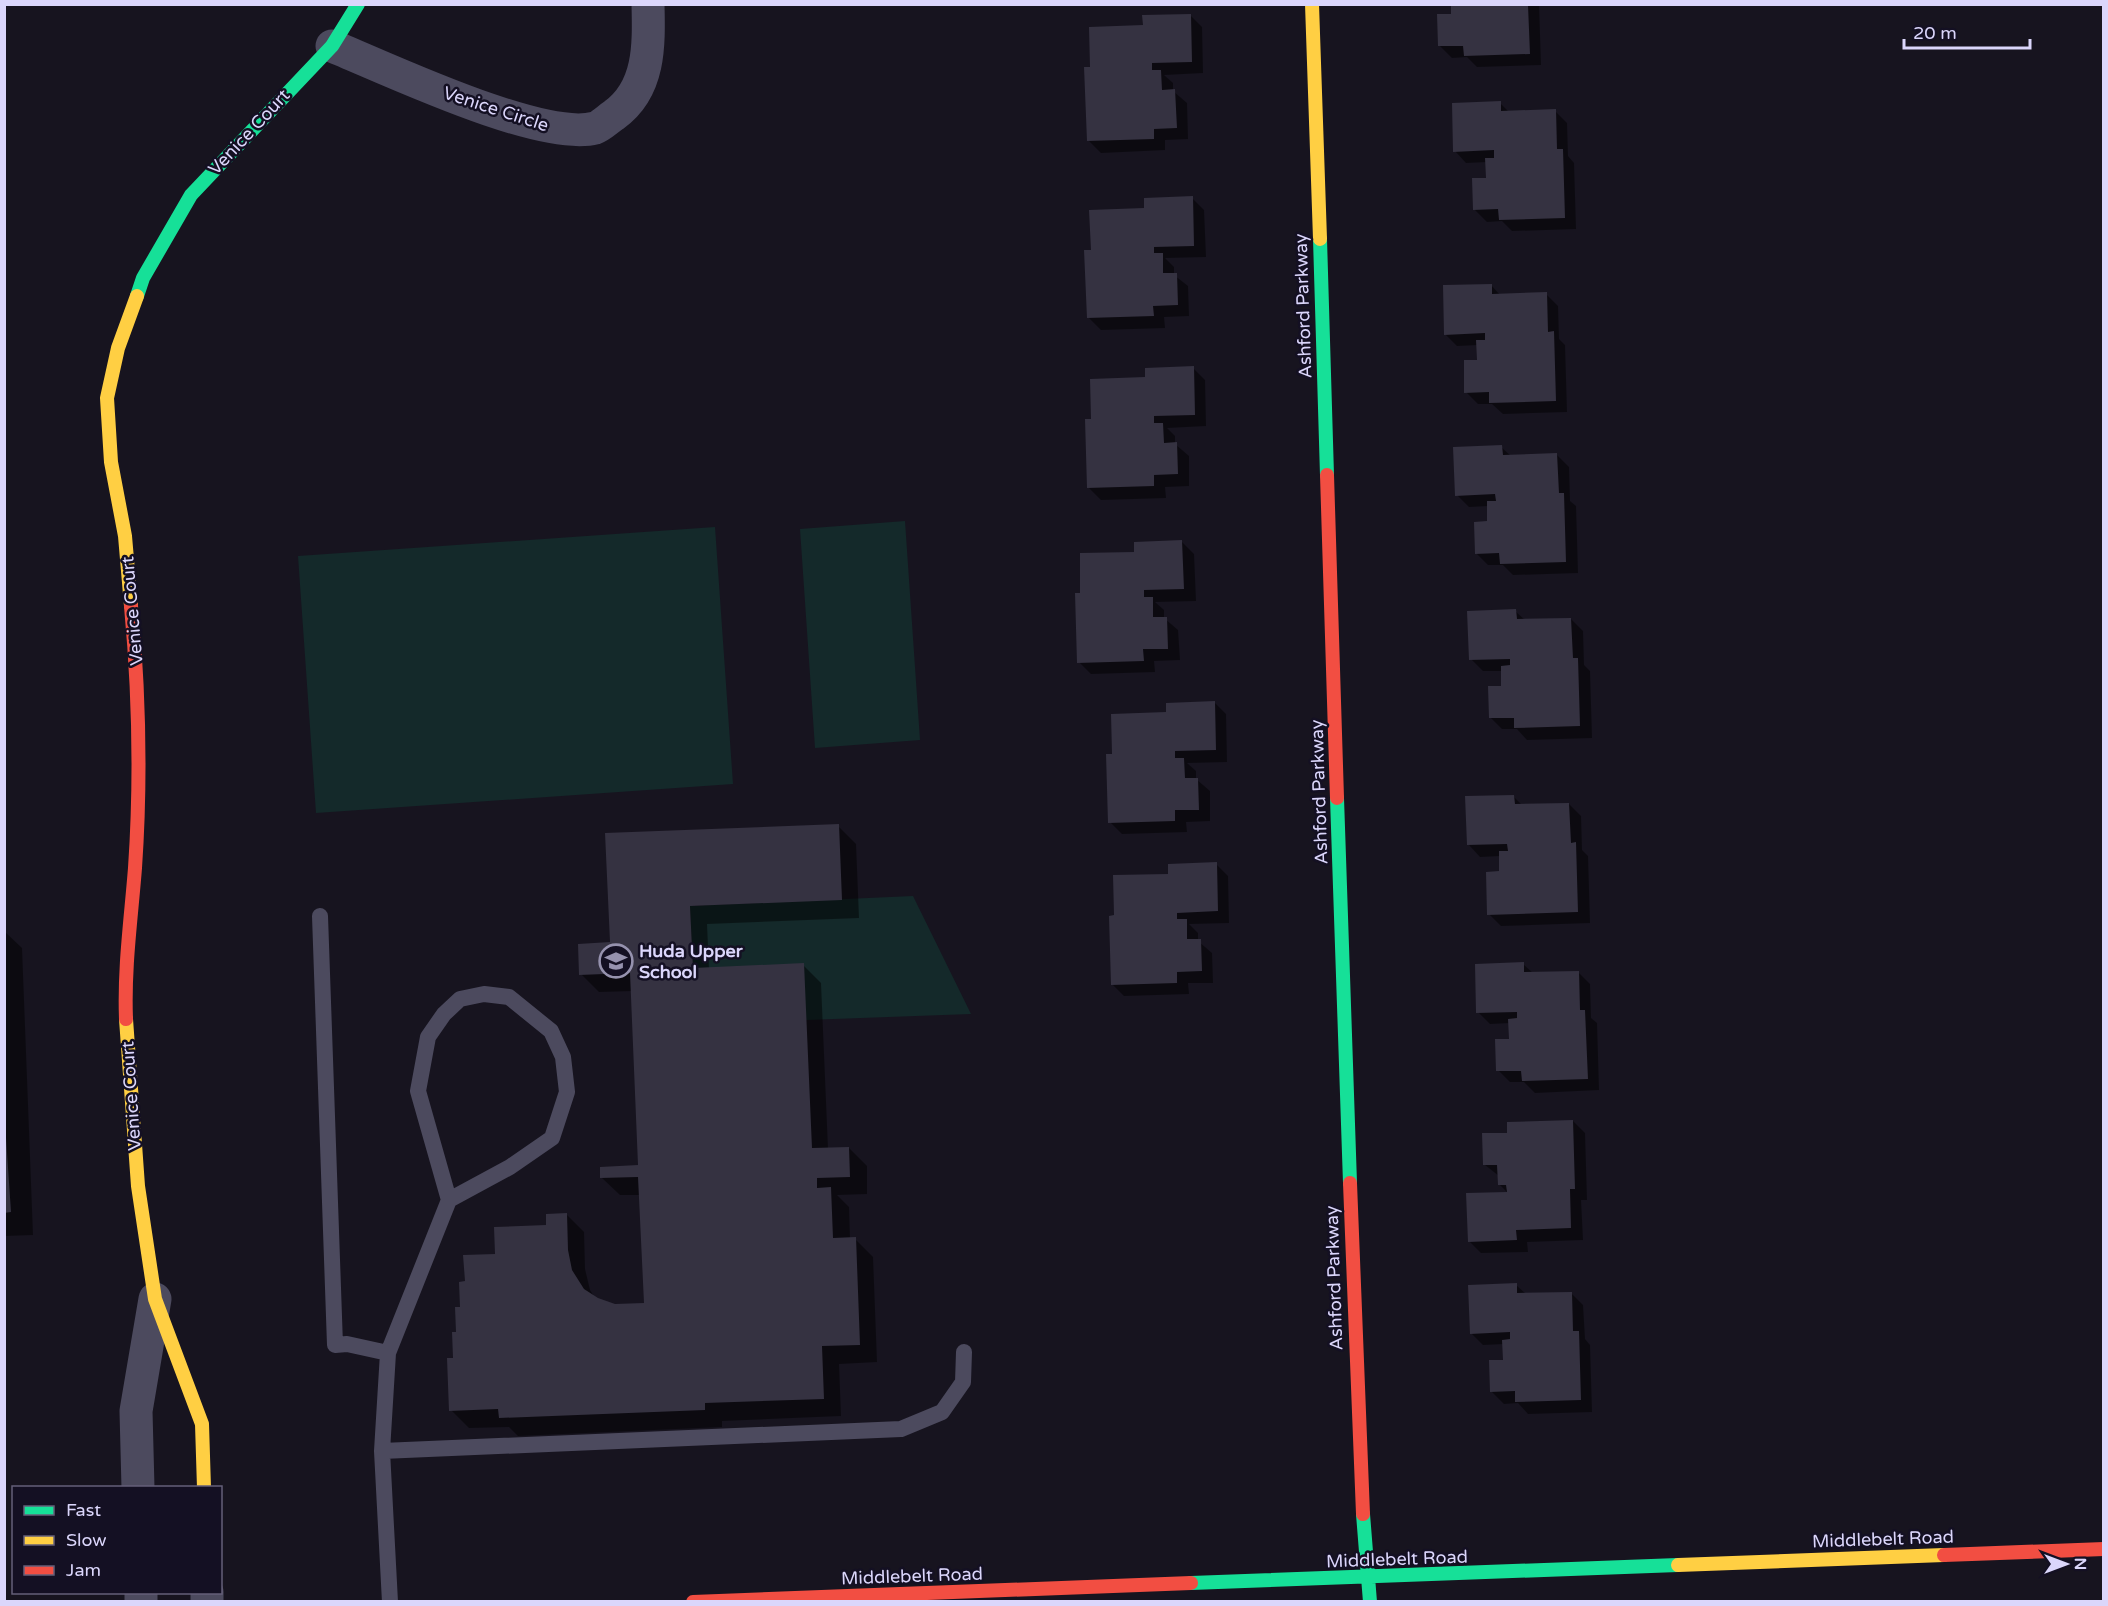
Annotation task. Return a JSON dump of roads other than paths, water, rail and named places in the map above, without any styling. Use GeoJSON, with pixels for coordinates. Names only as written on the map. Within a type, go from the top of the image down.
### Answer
{"type":"FeatureCollection","features":[{"type":"Feature","properties":{"kind":"street","name":"Venice Court"},"geometry":{"type":"LineString","coordinates":[[204,1486],[202,1424],[155,1299],[138,1186],[130,1103],[124,978],[135,866],[138,686],[125,536],[111,462],[107,398],[118,348],[143,278],[191,195],[332,46],[357,4]]}},
{"type":"Feature","properties":{"kind":"street","name":"Venice Circle"},"geometry":{"type":"LineString","coordinates":[[332,46],[479,106],[561,130],[596,128],[630,103],[649,53],[648,4]]}},
{"type":"Feature","properties":{"kind":"street","name":"Ashford Parkway"},"geometry":{"type":"LineString","coordinates":[[1312,4],[1359,1471],[1370,1602]]}},
{"type":"Feature","properties":{"kind":"street","name":"Venice Court"},"geometry":{"type":"LineString","coordinates":[[138,1486],[136,1411],[155,1299]]}},
{"type":"Feature","properties":{"kind":"street","name":"Middlebelt Road"},"geometry":{"type":"LineString","coordinates":[[693,1602],[2103,1549]]}},
{"type":"Feature","properties":{"kind":"lane"},"geometry":{"type":"LineString","coordinates":[[320,916],[335,1345],[347,1344],[388,1353]]}},
{"type":"Feature","properties":{"kind":"lane"},"geometry":{"type":"LineString","coordinates":[[390,1602],[382,1451],[388,1353],[448,1200],[418,1091],[428,1037],[444,1014],[460,999],[484,994],[509,996],[551,1031],[563,1057],[567,1092],[561,1116],[552,1138],[510,1167],[448,1200]]}},
{"type":"Feature","properties":{"kind":"lane"},"geometry":{"type":"LineString","coordinates":[[382,1451],[901,1429],[942,1412],[963,1382],[964,1352]]}},
{"type":"Feature","properties":{"kind":"place","name":"Huda Upper School"},"geometry":{"type":"Point","coordinates":[616,961]}}]}
